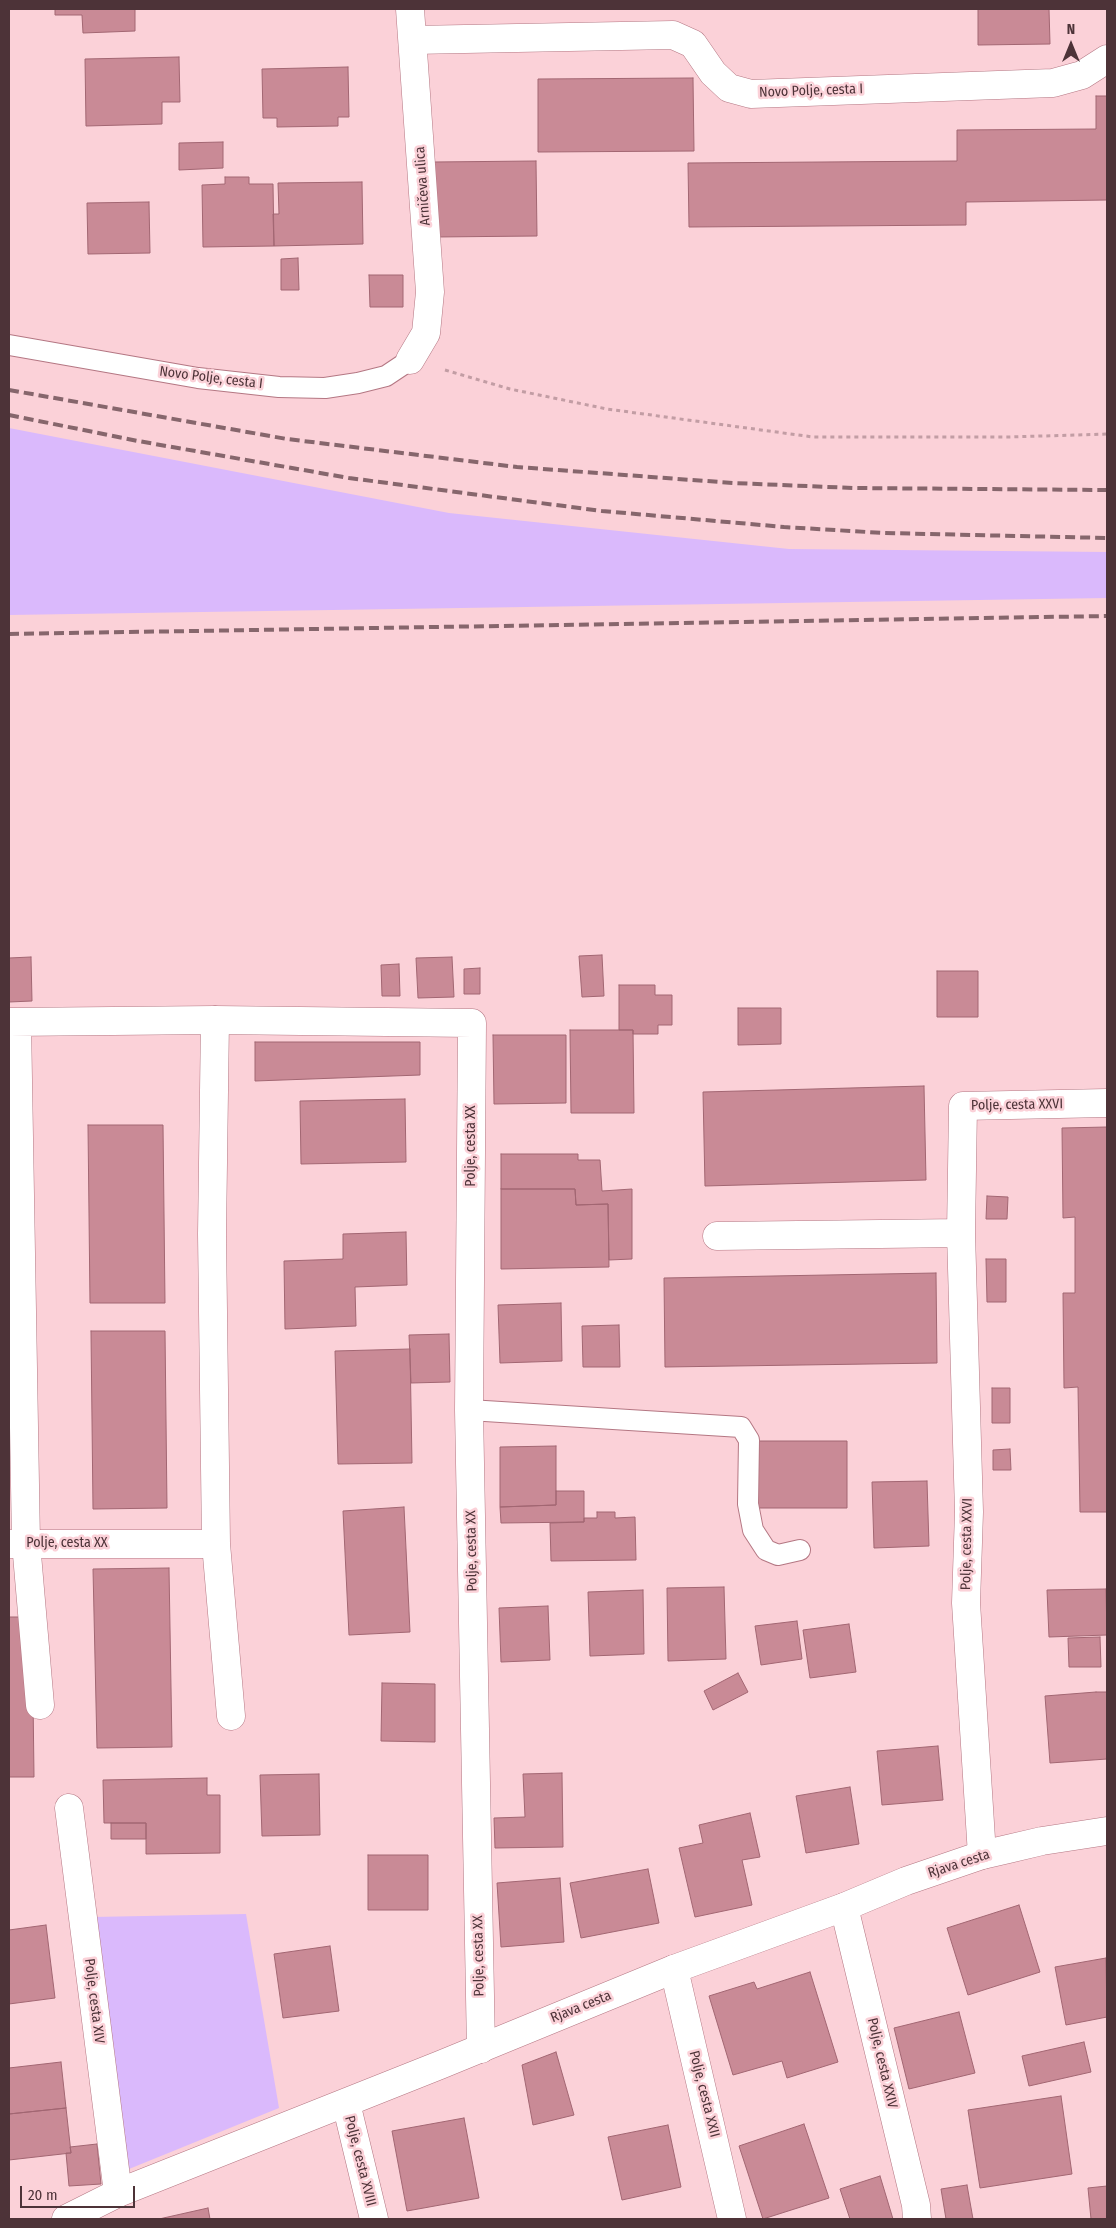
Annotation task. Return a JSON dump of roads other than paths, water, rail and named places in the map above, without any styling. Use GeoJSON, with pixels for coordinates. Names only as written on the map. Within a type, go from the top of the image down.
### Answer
{"type":"FeatureCollection","features":[{"type":"Feature","properties":{"kind":"street","name":"Arničeva ulica"},"geometry":{"type":"LineString","coordinates":[[410,9],[430,292],[426,333],[410,360]]}},
{"type":"Feature","properties":{"kind":"street","name":"Novo Polje, cesta I"},"geometry":{"type":"LineString","coordinates":[[413,40],[673,35],[693,44],[713,73],[730,88],[751,94],[1053,83],[1082,75],[1107,59]]}},
{"type":"Feature","properties":{"kind":"street"},"geometry":{"type":"LineString","coordinates":[[40,1705],[17,1543],[13,1022],[215,1020],[212,1234],[216,1544],[231,1716]]}},
{"type":"Feature","properties":{"kind":"street","name":"Polje, cesta XX"},"geometry":{"type":"LineString","coordinates":[[215,1020],[472,1023],[469,1410],[481,2048]]}},
{"type":"Feature","properties":{"kind":"street","name":"Polje, cesta XXVI"},"geometry":{"type":"LineString","coordinates":[[982,1855],[966,1603],[969,1512],[962,1233],[963,1106],[1107,1103]]}},
{"type":"Feature","properties":{"kind":"street"},"geometry":{"type":"LineString","coordinates":[[717,1236],[962,1233]]}},
{"type":"Feature","properties":{"kind":"street","name":"Polje, cesta XX"},"geometry":{"type":"LineString","coordinates":[[17,1543],[216,1544]]}},
{"type":"Feature","properties":{"kind":"street","name":"Polje, cesta XIV"},"geometry":{"type":"LineString","coordinates":[[69,1808],[118,2193]]}},
{"type":"Feature","properties":{"kind":"street","name":"Rjava cesta"},"geometry":{"type":"LineString","coordinates":[[66,2219],[93,2213],[118,2193],[346,2103],[674,1969],[844,1907],[906,1881],[982,1855],[1042,1841],[1107,1831]]}},
{"type":"Feature","properties":{"kind":"street","name":"Polje, cesta XXIV"},"geometry":{"type":"LineString","coordinates":[[844,1907],[916,2205],[917,2219]]}},
{"type":"Feature","properties":{"kind":"street","name":"Polje, cesta XXII"},"geometry":{"type":"LineString","coordinates":[[674,1969],[732,2219]]}},
{"type":"Feature","properties":{"kind":"street","name":"Polje, cesta XVIII"},"geometry":{"type":"LineString","coordinates":[[346,2103],[374,2219]]}},
{"type":"Feature","properties":{"kind":"lane","name":"Novo Polje, cesta I"},"geometry":{"type":"LineString","coordinates":[[9,345],[198,378],[279,386],[325,388],[386,376],[410,360]]}},
{"type":"Feature","properties":{"kind":"lane"},"geometry":{"type":"LineString","coordinates":[[469,1410],[741,1427],[750,1440],[748,1504],[753,1530],[766,1550],[778,1555],[800,1550]]}},
{"type":"Feature","properties":{"kind":"railway"},"geometry":{"type":"LineString","coordinates":[[9,390],[287,439],[517,467],[733,483],[853,488],[1107,490]]}},
{"type":"Feature","properties":{"kind":"railway"},"geometry":{"type":"LineString","coordinates":[[9,415],[138,441],[349,478],[602,511],[784,527],[884,533],[1107,538]]}},
{"type":"Feature","properties":{"kind":"railway"},"geometry":{"type":"LineString","coordinates":[[9,634],[1107,616]]}}]}
